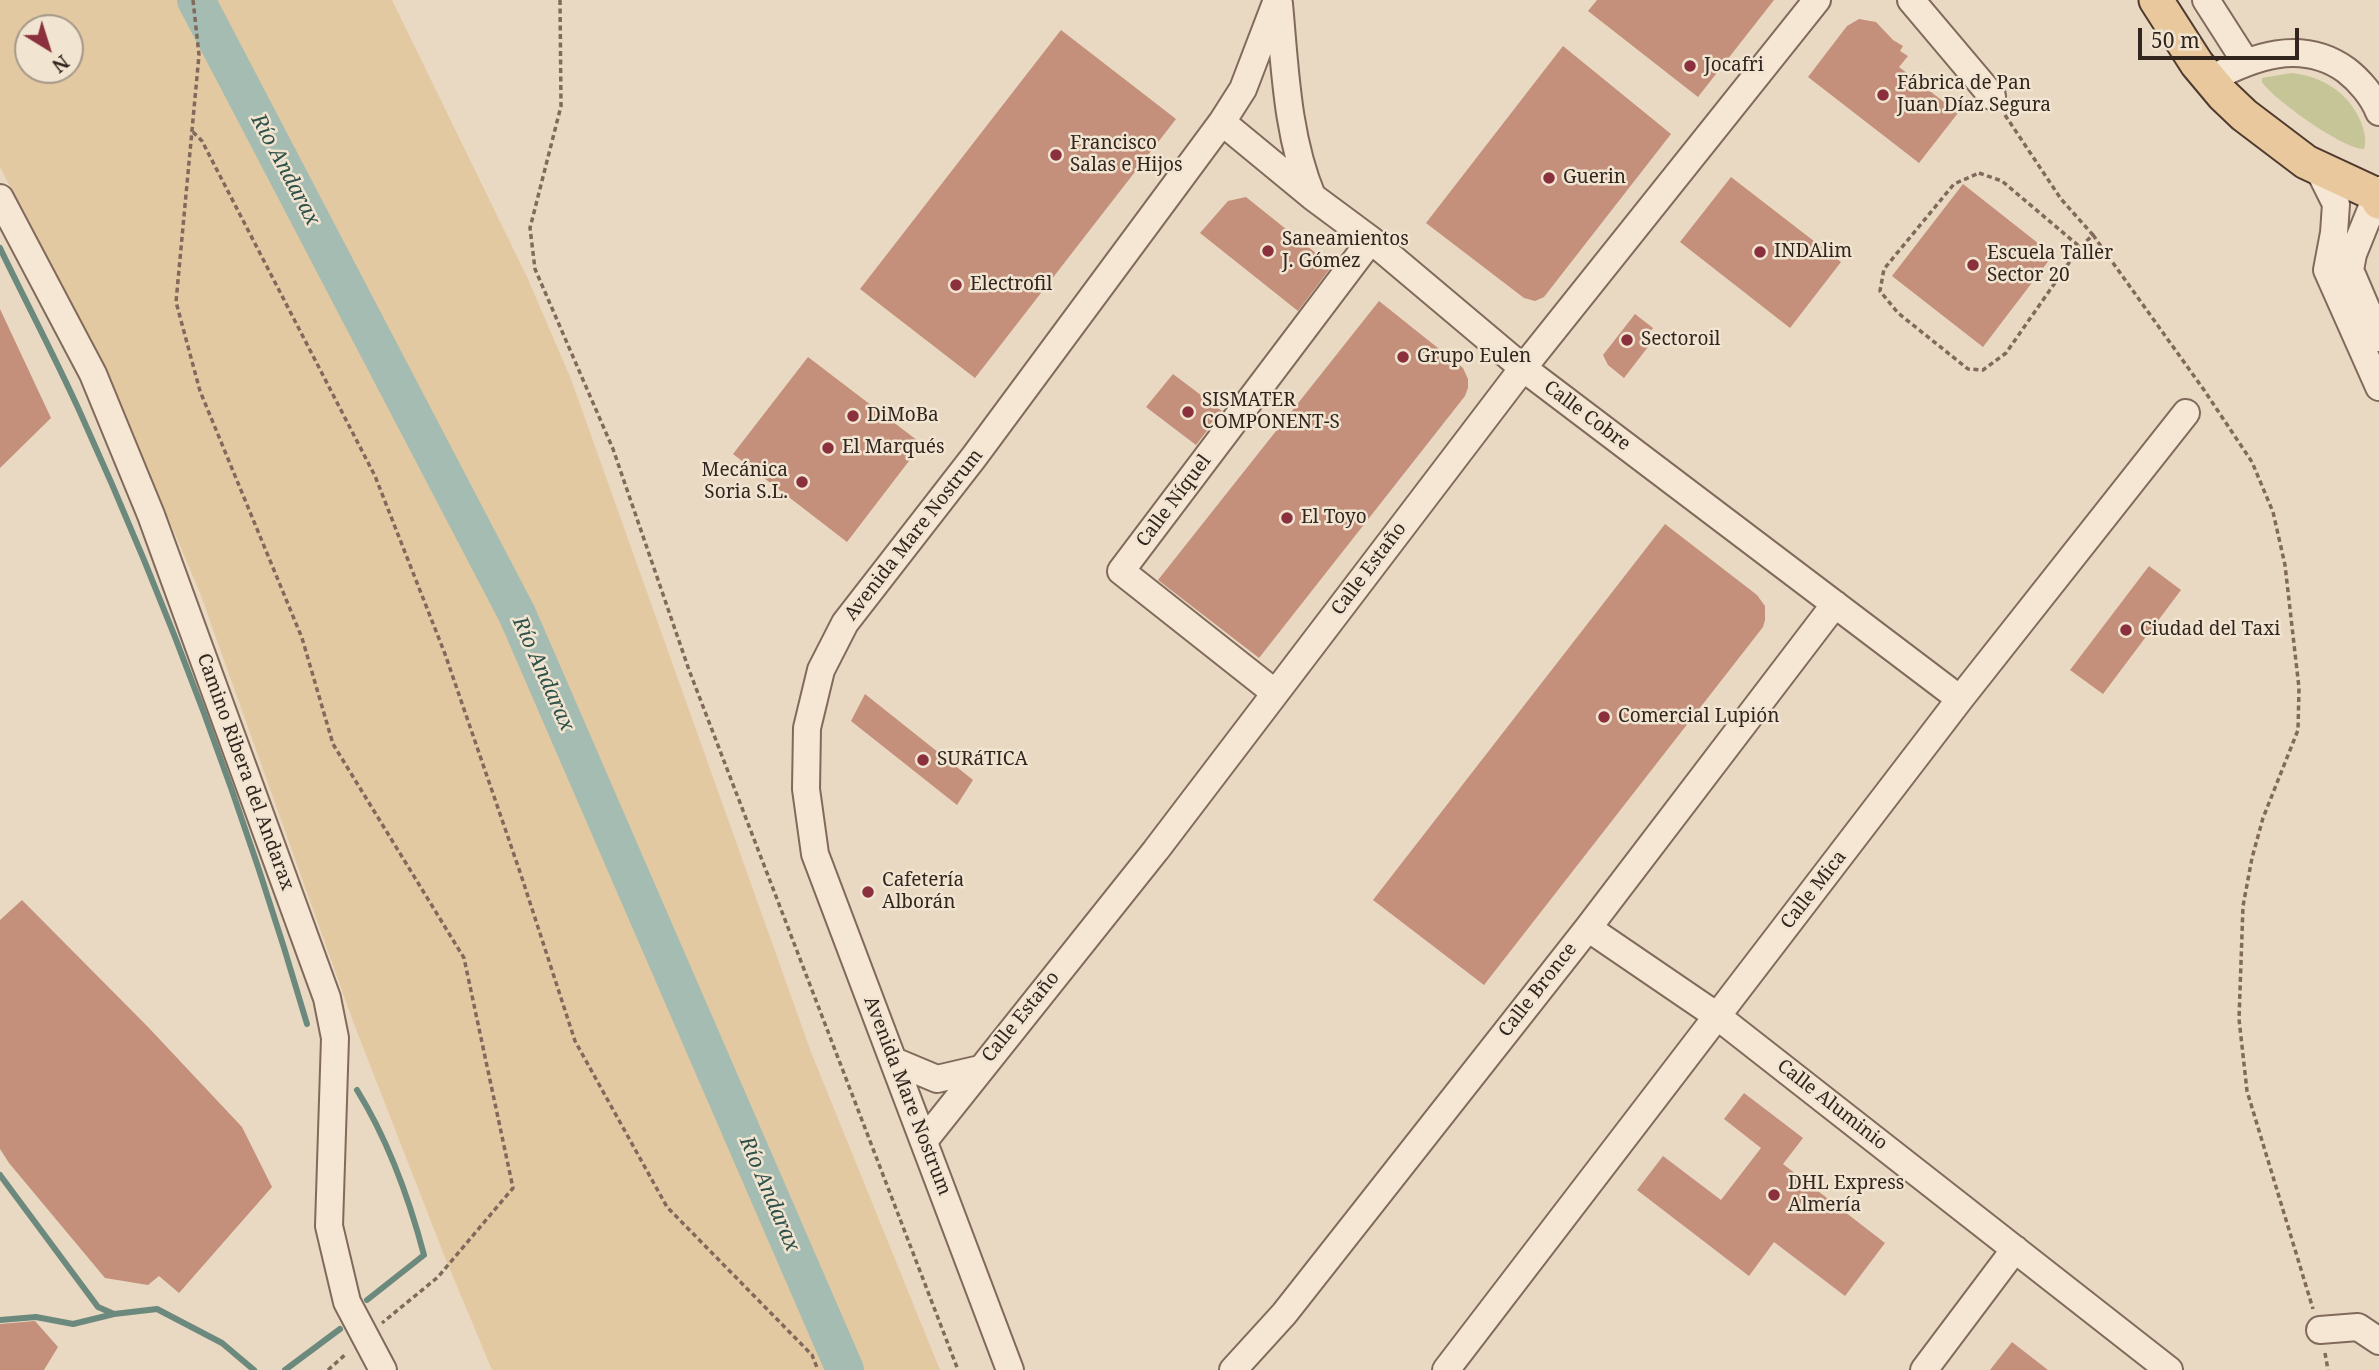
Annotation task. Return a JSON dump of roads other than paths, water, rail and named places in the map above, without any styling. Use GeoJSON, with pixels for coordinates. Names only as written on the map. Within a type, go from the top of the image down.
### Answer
{"type":"FeatureCollection","features":[{"type":"Feature","properties":{"kind":"main road"},"geometry":{"type":"LineString","coordinates":[[2156,0],[2210,80],[2250,120],[2285,148],[2319,170],[2378,195]]}},
{"type":"Feature","properties":{"kind":"street","name":"Avenida Mare Nostrum"},"geometry":{"type":"LineString","coordinates":[[1010,1370],[815,854],[806,789],[807,728],[821,670],[845,623],[975,457],[1222,122],[1243,89],[1278,0]]}},
{"type":"Feature","properties":{"kind":"street","name":"Avenida Mare Nostrum"},"geometry":{"type":"LineString","coordinates":[[1278,0],[1296,146],[1301,168],[1313,197]]}},
{"type":"Feature","properties":{"kind":"street","name":"Calle Estaño"},"geometry":{"type":"LineString","coordinates":[[924,1141],[1156,850],[1523,368],[1817,0]]}},
{"type":"Feature","properties":{"kind":"street"},"geometry":{"type":"LineString","coordinates":[[1910,0],[1992,96]]}},
{"type":"Feature","properties":{"kind":"street"},"geometry":{"type":"LineString","coordinates":[[2206,0],[2245,61]]}},
{"type":"Feature","properties":{"kind":"street"},"geometry":{"type":"LineString","coordinates":[[2210,80],[2245,61],[2276,54],[2306,53],[2334,62],[2367,81],[2379,112]]}},
{"type":"Feature","properties":{"kind":"street","name":"Calle Cobre"},"geometry":{"type":"LineString","coordinates":[[1222,122],[1313,197],[1371,240],[1523,368],[1960,699]]}},
{"type":"Feature","properties":{"kind":"street"},"geometry":{"type":"LineString","coordinates":[[2319,170],[2336,204],[2327,270],[2379,387]]}},
{"type":"Feature","properties":{"kind":"street"},"geometry":{"type":"LineString","coordinates":[[2378,195],[2371,237],[2353,254],[2350,270],[2379,338]]}},
{"type":"Feature","properties":{"kind":"street","name":"Camino Ribera del Andarax"},"geometry":{"type":"LineString","coordinates":[[0,198],[93,374],[151,515],[327,998],[335,1038],[329,1226],[356,1320],[383,1370]]}},
{"type":"Feature","properties":{"kind":"street","name":"Calle Níquel"},"geometry":{"type":"LineString","coordinates":[[1274,692],[1121,571],[1371,240]]}},
{"type":"Feature","properties":{"kind":"street","name":"Calle Mica"},"geometry":{"type":"LineString","coordinates":[[1446,1370],[1960,699],[2186,413]]}},
{"type":"Feature","properties":{"kind":"street","name":"Calle Bronce"},"geometry":{"type":"LineString","coordinates":[[1233,1370],[1284,1314],[1588,928],[1835,604]]}},
{"type":"Feature","properties":{"kind":"street","name":"Calle Aluminio"},"geometry":{"type":"LineString","coordinates":[[1588,928],[1717,1016],[2169,1370]]}},
{"type":"Feature","properties":{"kind":"street"},"geometry":{"type":"LineString","coordinates":[[894,1061],[937,1079],[980,1069]]}},
{"type":"Feature","properties":{"kind":"street"},"geometry":{"type":"LineString","coordinates":[[1924,1370],[2015,1249]]}},
{"type":"Feature","properties":{"kind":"street"},"geometry":{"type":"LineString","coordinates":[[2320,1330],[2358,1327],[2379,1341]]}},
{"type":"Feature","properties":{"kind":"waterway","name":"Río Andarax"},"geometry":{"type":"LineString","coordinates":[[196,0],[517,614],[845,1370]]}},
{"type":"Feature","properties":{"kind":"waterway"},"geometry":{"type":"LineString","coordinates":[[0,248],[79,410],[175,636],[232,790],[307,1024]]}},
{"type":"Feature","properties":{"kind":"waterway"},"geometry":{"type":"LineString","coordinates":[[357,1090],[396,1170],[424,1255],[367,1300]]}},
{"type":"Feature","properties":{"kind":"waterway"},"geometry":{"type":"LineString","coordinates":[[0,1175],[98,1307],[114,1314],[157,1309],[222,1343],[254,1370]]}},
{"type":"Feature","properties":{"kind":"waterway"},"geometry":{"type":"LineString","coordinates":[[0,1320],[36,1317],[73,1324],[114,1314]]}},
{"type":"Feature","properties":{"kind":"waterway"},"geometry":{"type":"LineString","coordinates":[[285,1370],[340,1329]]}},
{"type":"Feature","properties":{"kind":"place","name":"Jocafri"},"geometry":{"type":"Point","coordinates":[1690,66]}},
{"type":"Feature","properties":{"kind":"place","name":"Fábrica de Pan Juan Díaz Segura"},"geometry":{"type":"Point","coordinates":[1883,95]}},
{"type":"Feature","properties":{"kind":"place","name":"Francisco Salas e Hijos"},"geometry":{"type":"Point","coordinates":[1056,155]}},
{"type":"Feature","properties":{"kind":"place","name":"Guerin"},"geometry":{"type":"Point","coordinates":[1549,178]}},
{"type":"Feature","properties":{"kind":"place","name":"Saneamientos J. Gómez"},"geometry":{"type":"Point","coordinates":[1268,251]}},
{"type":"Feature","properties":{"kind":"place","name":"INDAlim"},"geometry":{"type":"Point","coordinates":[1760,252]}},
{"type":"Feature","properties":{"kind":"place","name":"Escuela Taller Sector 20"},"geometry":{"type":"Point","coordinates":[1973,265]}},
{"type":"Feature","properties":{"kind":"place","name":"Electrofil"},"geometry":{"type":"Point","coordinates":[956,285]}},
{"type":"Feature","properties":{"kind":"place","name":"Sectoroil"},"geometry":{"type":"Point","coordinates":[1627,340]}},
{"type":"Feature","properties":{"kind":"place","name":"Grupo Eulen"},"geometry":{"type":"Point","coordinates":[1403,357]}},
{"type":"Feature","properties":{"kind":"place","name":"SISMATER COMPONENT-S"},"geometry":{"type":"Point","coordinates":[1188,412]}},
{"type":"Feature","properties":{"kind":"place","name":"DiMoBa"},"geometry":{"type":"Point","coordinates":[853,416]}},
{"type":"Feature","properties":{"kind":"place","name":"El Marqués"},"geometry":{"type":"Point","coordinates":[828,448]}},
{"type":"Feature","properties":{"kind":"place","name":"Mecánica Soria S.L."},"geometry":{"type":"Point","coordinates":[802,482]}},
{"type":"Feature","properties":{"kind":"place","name":"El Toyo"},"geometry":{"type":"Point","coordinates":[1287,518]}},
{"type":"Feature","properties":{"kind":"place","name":"Ciudad del Taxi"},"geometry":{"type":"Point","coordinates":[2126,630]}},
{"type":"Feature","properties":{"kind":"place","name":"Comercial Lupión"},"geometry":{"type":"Point","coordinates":[1604,717]}},
{"type":"Feature","properties":{"kind":"place","name":"SURáTICA"},"geometry":{"type":"Point","coordinates":[923,760]}},
{"type":"Feature","properties":{"kind":"place","name":"Cafetería Alborán"},"geometry":{"type":"Point","coordinates":[868,892]}},
{"type":"Feature","properties":{"kind":"place","name":"DHL Express Almería"},"geometry":{"type":"Point","coordinates":[1774,1195]}}]}
